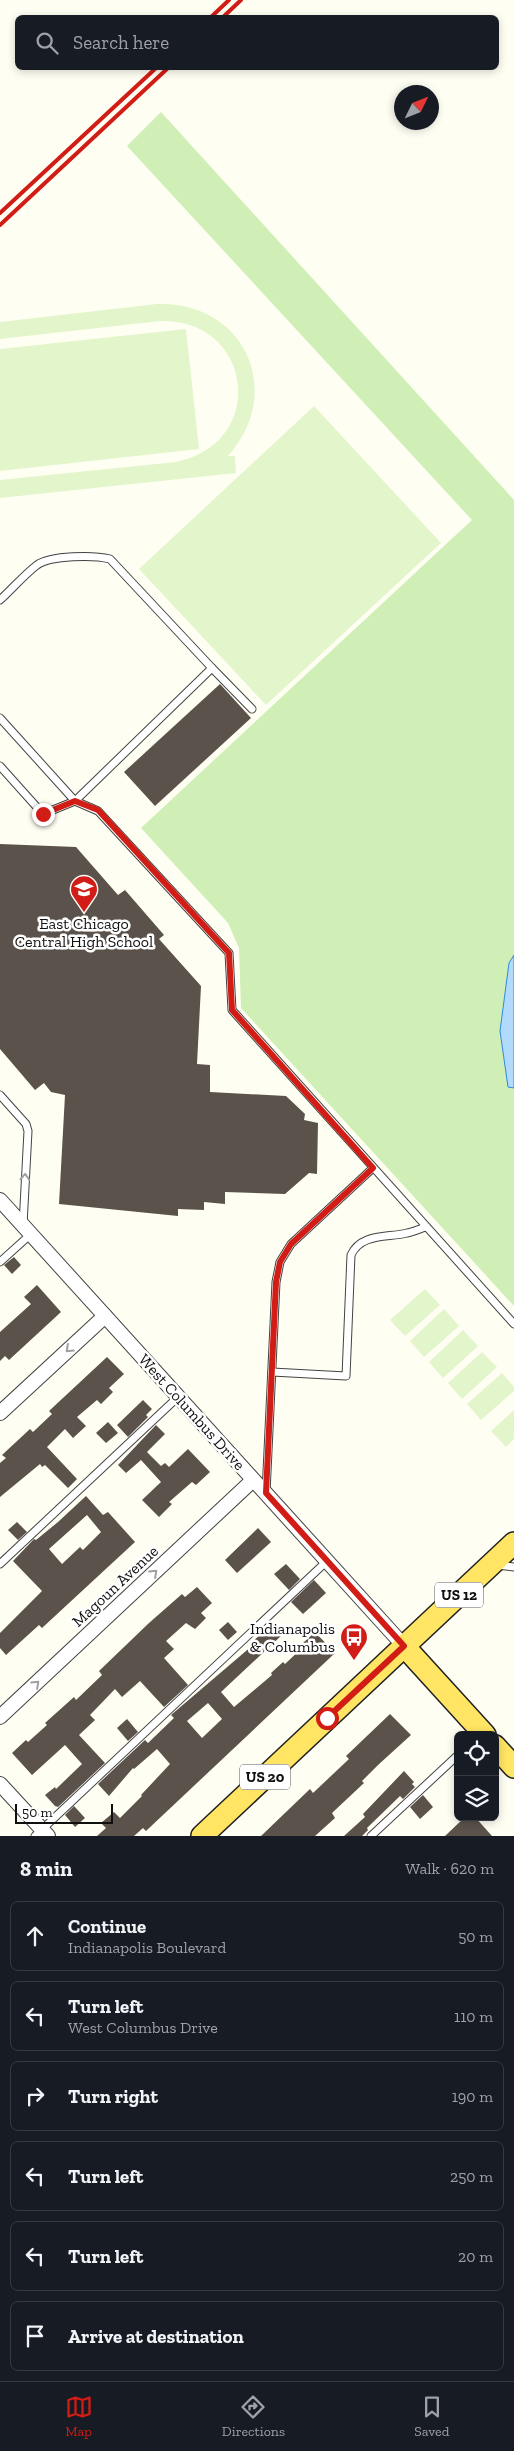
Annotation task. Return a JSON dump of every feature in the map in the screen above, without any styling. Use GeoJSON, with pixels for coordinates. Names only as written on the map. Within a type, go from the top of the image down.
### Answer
{"type":"FeatureCollection","features":[{"type":"Feature","properties":{"kind":"main road","name":"US 12"},"geometry":{"type":"LineString","coordinates":[[404,1646],[514,1544]]}},
{"type":"Feature","properties":{"kind":"main road","name":"West Columbus Drive"},"geometry":{"type":"LineString","coordinates":[[404,1646],[480,1731]]}},
{"type":"Feature","properties":{"kind":"main road","name":"US 20"},"geometry":{"type":"LineString","coordinates":[[202,1836],[404,1646]]}},
{"type":"Feature","properties":{"kind":"main road","name":"West Columbus Drive"},"geometry":{"type":"LineString","coordinates":[[499,1751],[514,1767]]}},
{"type":"Feature","properties":{"kind":"street","name":"West Columbus Drive"},"geometry":{"type":"LineString","coordinates":[[0,1200],[404,1646]]}},
{"type":"Feature","properties":{"kind":"street"},"geometry":{"type":"LineString","coordinates":[[0,1413],[105,1316]]}},
{"type":"Feature","properties":{"kind":"street","name":"Magoun Avenue"},"geometry":{"type":"LineString","coordinates":[[0,1717],[253,1480]]}},
{"type":"Feature","properties":{"kind":"street"},"geometry":{"type":"LineString","coordinates":[[0,1784],[42,1834]]}},
{"type":"Feature","properties":{"kind":"lane"},"geometry":{"type":"LineString","coordinates":[[0,600],[39,564],[58,559],[98,556],[110,559],[252,709]]}},
{"type":"Feature","properties":{"kind":"lane"},"geometry":{"type":"LineString","coordinates":[[0,766],[43,814],[75,801],[212,668]]}},
{"type":"Feature","properties":{"kind":"lane"},"geometry":{"type":"LineString","coordinates":[[0,718],[75,801],[98,810],[229,953],[232,1010],[514,1324]]}},
{"type":"Feature","properties":{"kind":"lane"},"geometry":{"type":"LineString","coordinates":[[0,1095],[26,1124],[28,1131],[27,1230],[0,1262]]}},
{"type":"Feature","properties":{"kind":"lane"},"geometry":{"type":"LineString","coordinates":[[266,1493],[276,1282],[280,1262],[291,1244],[373,1168]]}},
{"type":"Feature","properties":{"kind":"lane"},"geometry":{"type":"LineString","coordinates":[[272,1372],[346,1376],[351,1254],[354,1247],[361,1242],[373,1238],[407,1233],[426,1227]]}},
{"type":"Feature","properties":{"kind":"lane"},"geometry":{"type":"LineString","coordinates":[[0,1564],[178,1397]]}},
{"type":"Feature","properties":{"kind":"lane"},"geometry":{"type":"LineString","coordinates":[[42,1834],[327,1561]]}},
{"type":"Feature","properties":{"kind":"lane"},"geometry":{"type":"LineString","coordinates":[[492,1564],[514,1567]]}},
{"type":"Feature","properties":{"kind":"lane"},"geometry":{"type":"LineString","coordinates":[[371,1836],[454,1759]]}},
{"type":"Feature","properties":{"kind":"green space"},"geometry":{"type":"Polygon","coordinates":[[[161,112],[514,500],[514,1306],[241,1008],[239,948],[228,923],[141,828],[472,520],[127,146],[161,112]]]}},
{"type":"Feature","properties":{"kind":"green space"},"geometry":{"type":"Polygon","coordinates":[[[157,304],[187,307],[213,317],[233,334],[247,354],[254,379],[254,404],[245,431],[228,456],[235,456],[236,473],[0,498],[0,480],[176,462],[206,450],[226,432],[236,408],[238,383],[230,359],[215,339],[191,325],[160,321],[0,339],[0,322],[157,304]]]}},
{"type":"Feature","properties":{"kind":"green space"},"geometry":{"type":"Polygon","coordinates":[[[186,329],[199,449],[0,471],[0,349],[186,329]]]}},
{"type":"Feature","properties":{"kind":"green space"},"geometry":{"type":"Polygon","coordinates":[[[314,406],[441,543],[266,705],[139,569],[314,406]]]}},
{"type":"Feature","properties":{"kind":"green space"},"geometry":{"type":"Polygon","coordinates":[[[425,1289],[440,1305],[405,1336],[390,1320],[425,1289]]]}},
{"type":"Feature","properties":{"kind":"green space"},"geometry":{"type":"Polygon","coordinates":[[[444,1309],[459,1326],[424,1357],[410,1341],[444,1309]]]}},
{"type":"Feature","properties":{"kind":"green space"},"geometry":{"type":"Polygon","coordinates":[[[463,1330],[478,1346],[443,1378],[429,1362],[463,1330]]]}},
{"type":"Feature","properties":{"kind":"green space"},"geometry":{"type":"Polygon","coordinates":[[[482,1352],[497,1367],[462,1399],[448,1383],[482,1352]]]}},
{"type":"Feature","properties":{"kind":"green space"},"geometry":{"type":"Polygon","coordinates":[[[502,1373],[514,1387],[514,1391],[481,1420],[467,1404],[502,1373]]]}},
{"type":"Feature","properties":{"kind":"green space"},"geometry":{"type":"Polygon","coordinates":[[[514,1410],[514,1439],[506,1447],[491,1431],[514,1410]]]}},
{"type":"Feature","properties":{"kind":"water"},"geometry":{"type":"Polygon","coordinates":[[[514,955],[514,1088],[508,1087],[500,1031],[509,963],[514,955]]]}},
{"type":"Feature","properties":{"kind":"building"},"geometry":{"type":"Polygon","coordinates":[[[220,684],[251,718],[155,806],[124,772],[220,684]]]}},
{"type":"Feature","properties":{"kind":"building","name":"East Chicago Central High School"},"geometry":{"type":"Polygon","coordinates":[[[0,844],[76,847],[118,895],[125,890],[164,935],[159,939],[201,986],[197,1064],[210,1065],[210,1092],[286,1096],[305,1114],[304,1120],[318,1123],[317,1174],[309,1173],[285,1194],[225,1192],[225,1204],[204,1202],[204,1210],[178,1209],[178,1216],[59,1204],[65,1095],[51,1092],[44,1083],[35,1090],[0,1049],[0,844]]]}},
{"type":"Feature","properties":{"kind":"building"},"geometry":{"type":"Polygon","coordinates":[[[14,1257],[21,1265],[12,1274],[4,1265],[14,1257]]]}},
{"type":"Feature","properties":{"kind":"building"},"geometry":{"type":"Polygon","coordinates":[[[37,1285],[61,1312],[9,1360],[5,1356],[0,1361],[0,1332],[31,1304],[24,1297],[37,1285]]]}},
{"type":"Feature","properties":{"kind":"building"},"geometry":{"type":"Polygon","coordinates":[[[107,1357],[124,1374],[109,1388],[113,1392],[101,1404],[97,1400],[77,1417],[86,1426],[73,1438],[65,1429],[47,1447],[77,1479],[68,1488],[45,1465],[42,1467],[40,1464],[0,1497],[0,1463],[6,1458],[2,1455],[30,1429],[33,1432],[52,1414],[49,1411],[107,1357]]]}},
{"type":"Feature","properties":{"kind":"building"},"geometry":{"type":"Polygon","coordinates":[[[143,1400],[152,1409],[146,1415],[148,1417],[128,1437],[117,1425],[143,1400]]]}},
{"type":"Feature","properties":{"kind":"building"},"geometry":{"type":"Polygon","coordinates":[[[108,1422],[118,1433],[106,1443],[96,1433],[108,1422]]]}},
{"type":"Feature","properties":{"kind":"building"},"geometry":{"type":"Polygon","coordinates":[[[156,1425],[165,1434],[147,1452],[161,1466],[165,1463],[169,1467],[188,1449],[210,1472],[196,1485],[192,1482],[169,1502],[172,1504],[159,1517],[142,1500],[161,1482],[141,1460],[126,1473],[118,1465],[156,1425]]]}},
{"type":"Feature","properties":{"kind":"building"},"geometry":{"type":"Polygon","coordinates":[[[86,1496],[103,1515],[108,1512],[135,1542],[42,1628],[39,1625],[6,1655],[0,1648],[0,1633],[42,1591],[13,1561],[34,1539],[36,1540],[86,1496]],[[87,1515],[49,1549],[62,1564],[80,1547],[83,1550],[101,1532],[87,1515]]]}},
{"type":"Feature","properties":{"kind":"building"},"geometry":{"type":"Polygon","coordinates":[[[17,1522],[27,1532],[18,1540],[8,1530],[17,1522]]]}},
{"type":"Feature","properties":{"kind":"building"},"geometry":{"type":"Polygon","coordinates":[[[258,1528],[271,1542],[237,1573],[225,1560],[258,1528]]]}},
{"type":"Feature","properties":{"kind":"building"},"geometry":{"type":"Polygon","coordinates":[[[286,1564],[300,1579],[289,1590],[274,1574],[286,1564]]]}},
{"type":"Feature","properties":{"kind":"building"},"geometry":{"type":"Polygon","coordinates":[[[314,1580],[326,1593],[303,1614],[291,1602],[314,1580]]]}},
{"type":"Feature","properties":{"kind":"building"},"geometry":{"type":"Polygon","coordinates":[[[197,1587],[212,1603],[201,1613],[206,1618],[195,1629],[186,1623],[166,1641],[174,1649],[164,1658],[188,1685],[164,1707],[140,1681],[122,1697],[115,1689],[90,1715],[95,1720],[79,1735],[105,1763],[58,1807],[55,1806],[45,1795],[55,1787],[56,1789],[82,1764],[65,1745],[32,1775],[12,1753],[47,1725],[45,1723],[74,1697],[76,1700],[102,1675],[99,1671],[149,1623],[182,1594],[185,1597],[197,1587]]]}},
{"type":"Feature","properties":{"kind":"building"},"geometry":{"type":"Polygon","coordinates":[[[228,1622],[237,1632],[228,1640],[219,1630],[228,1622]]]}},
{"type":"Feature","properties":{"kind":"building"},"geometry":{"type":"Polygon","coordinates":[[[272,1624],[282,1635],[221,1692],[234,1707],[272,1675],[271,1673],[283,1662],[285,1664],[305,1645],[303,1643],[315,1632],[335,1653],[146,1831],[143,1828],[134,1836],[97,1836],[106,1828],[101,1823],[114,1812],[120,1818],[170,1764],[157,1749],[133,1768],[109,1796],[98,1784],[145,1740],[148,1743],[174,1718],[171,1715],[253,1645],[251,1643],[272,1624]],[[208,1703],[187,1721],[202,1738],[222,1719],[208,1703]]]}},
{"type":"Feature","properties":{"kind":"building"},"geometry":{"type":"Polygon","coordinates":[[[390,1714],[411,1735],[378,1765],[362,1781],[364,1783],[332,1813],[335,1818],[315,1836],[261,1836],[310,1789],[313,1793],[349,1759],[346,1756],[390,1714]]]}},
{"type":"Feature","properties":{"kind":"building"},"geometry":{"type":"Polygon","coordinates":[[[127,1719],[138,1732],[128,1741],[117,1728],[127,1719]]]}},
{"type":"Feature","properties":{"kind":"building"},"geometry":{"type":"Polygon","coordinates":[[[404,1771],[414,1782],[412,1784],[415,1787],[403,1799],[400,1796],[367,1828],[368,1830],[362,1836],[344,1836],[365,1817],[363,1814],[404,1771]]]}},
{"type":"Feature","properties":{"kind":"building"},"geometry":{"type":"Polygon","coordinates":[[[423,1795],[433,1807],[420,1819],[410,1807],[423,1795]]]}},
{"type":"Feature","properties":{"kind":"building"},"geometry":{"type":"Polygon","coordinates":[[[74,1806],[85,1818],[75,1827],[65,1815],[74,1806]]]}},
{"type":"Feature","properties":{"kind":"building"},"geometry":{"type":"Polygon","coordinates":[[[461,1821],[479,1821],[492,1836],[445,1836],[461,1821]]]}},
{"type":"Feature","properties":{"kind":"railway"},"geometry":{"type":"LineString","coordinates":[[213,15],[229,0]]}},
{"type":"Feature","properties":{"kind":"railway"},"geometry":{"type":"LineString","coordinates":[[225,15],[241,0]]}},
{"type":"Feature","properties":{"kind":"railway"},"geometry":{"type":"LineString","coordinates":[[0,213],[154,70]]}},
{"type":"Feature","properties":{"kind":"railway"},"geometry":{"type":"LineString","coordinates":[[0,225],[166,70]]}},
{"type":"Feature","properties":{"kind":"place","name":"East Chicago Central High School"},"geometry":{"type":"Point","coordinates":[84,913]}},
{"type":"Feature","properties":{"kind":"place","name":"Indianapolis & Columbus"},"geometry":{"type":"Point","coordinates":[354,1661]}},
{"type":"Feature","properties":{"kind":"route"},"geometry":{"type":"LineString","coordinates":[[43,814],[75,801],[98,810],[229,953],[232,1010],[373,1168],[291,1244],[280,1262],[276,1282],[266,1493],[404,1646],[327,1718]]}}]}
